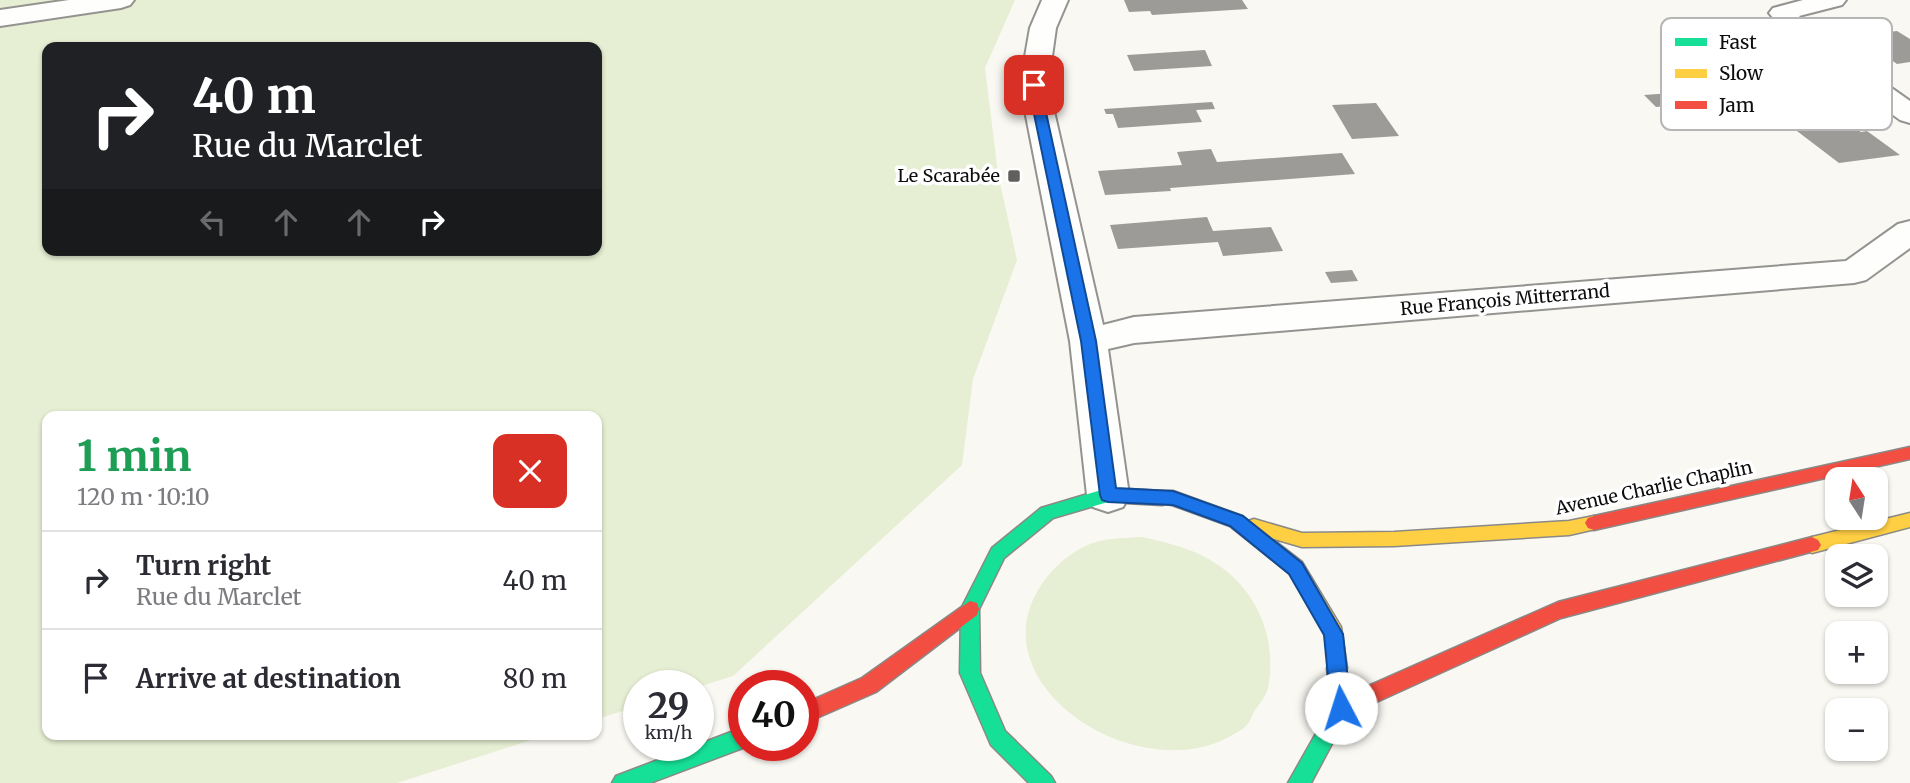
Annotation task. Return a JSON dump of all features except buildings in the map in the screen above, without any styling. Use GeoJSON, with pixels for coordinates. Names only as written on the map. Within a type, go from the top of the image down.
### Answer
{"type":"FeatureCollection","features":[{"type":"Feature","properties":{"kind":"street"},"geometry":{"type":"LineString","coordinates":[[0,18],[121,0]]}},
{"type":"Feature","properties":{"kind":"street"},"geometry":{"type":"LineString","coordinates":[[1055,0],[1043,28],[1034,85],[1088,341],[1108,495]]}},
{"type":"Feature","properties":{"kind":"street"},"geometry":{"type":"LineString","coordinates":[[1786,18],[1782,13],[1819,1],[1833,0]]}},
{"type":"Feature","properties":{"kind":"street"},"geometry":{"type":"LineString","coordinates":[[1892,101],[1910,114]]}},
{"type":"Feature","properties":{"kind":"street","name":"Rue François Mitterrand"},"geometry":{"type":"LineString","coordinates":[[1088,341],[1134,330],[1854,272],[1910,232]]}},
{"type":"Feature","properties":{"kind":"street","name":"Avenue Charlie Chaplin"},"geometry":{"type":"LineString","coordinates":[[1236,521],[1302,540],[1394,539],[1569,528],[1910,453]]}},
{"type":"Feature","properties":{"kind":"street"},"geometry":{"type":"LineString","coordinates":[[819,707],[869,685],[970,609],[998,553],[1046,513],[1108,495],[1173,498],[1236,521],[1296,568],[1334,634],[1341,708],[1299,783]]}},
{"type":"Feature","properties":{"kind":"street"},"geometry":{"type":"LineString","coordinates":[[1341,708],[1558,610],[1910,520]]}},
{"type":"Feature","properties":{"kind":"street"},"geometry":{"type":"LineString","coordinates":[[970,609],[970,673],[998,738],[1044,783]]}},
{"type":"Feature","properties":{"kind":"street"},"geometry":{"type":"LineString","coordinates":[[623,783],[728,743]]}},
{"type":"Feature","properties":{"kind":"green space"},"geometry":{"type":"Polygon","coordinates":[[[0,0],[1015,0],[985,68],[998,174],[1017,260],[973,379],[962,465],[740,670],[728,670],[728,678],[714,682],[714,670],[623,670],[623,711],[602,717],[602,411],[42,411],[42,740],[531,740],[397,783],[0,783],[0,0]]]}},
{"type":"Feature","properties":{"kind":"green space"},"geometry":{"type":"Polygon","coordinates":[[[1142,537],[1206,557],[1225,570],[1248,594],[1263,622],[1270,654],[1265,696],[1246,726],[1221,741],[1182,750],[1141,747],[1101,733],[1067,711],[1041,682],[1027,649],[1028,613],[1048,576],[1059,564],[1092,543],[1142,537]]]}},
{"type":"Feature","properties":{"kind":"traffic: fast"},"geometry":{"type":"LineString","coordinates":[[1044,783],[998,738],[970,673],[970,609],[998,553],[1047,513],[1108,495],[1162,498]]}},
{"type":"Feature","properties":{"kind":"traffic: fast"},"geometry":{"type":"LineString","coordinates":[[1299,783],[1341,708],[1337,668]]}},
{"type":"Feature","properties":{"kind":"traffic: fast"},"geometry":{"type":"LineString","coordinates":[[623,783],[728,743]]}},
{"type":"Feature","properties":{"kind":"traffic: slow"},"geometry":{"type":"LineString","coordinates":[[1162,498],[1173,498],[1236,521],[1296,568],[1334,633],[1337,668]]}},
{"type":"Feature","properties":{"kind":"traffic: slow"},"geometry":{"type":"LineString","coordinates":[[1812,545],[1910,520]]}},
{"type":"Feature","properties":{"kind":"traffic: slow"},"geometry":{"type":"LineString","coordinates":[[1254,526],[1302,540],[1394,539],[1569,528],[1594,523]]}},
{"type":"Feature","properties":{"kind":"traffic: jam"},"geometry":{"type":"LineString","coordinates":[[1594,523],[1910,453]]}},
{"type":"Feature","properties":{"kind":"traffic: jam"},"geometry":{"type":"LineString","coordinates":[[1341,708],[1558,610],[1812,545]]}},
{"type":"Feature","properties":{"kind":"traffic: jam"},"geometry":{"type":"LineString","coordinates":[[819,707],[869,685],[970,609]]}},
{"type":"Feature","properties":{"kind":"place","name":"Le Scarabée"},"geometry":{"type":"Point","coordinates":[1014,176]}},
{"type":"Feature","properties":{"kind":"route"},"geometry":{"type":"LineString","coordinates":[[1034,85],[1088,341],[1108,495],[1173,498],[1236,521],[1296,568],[1334,634],[1341,708]]}}]}
